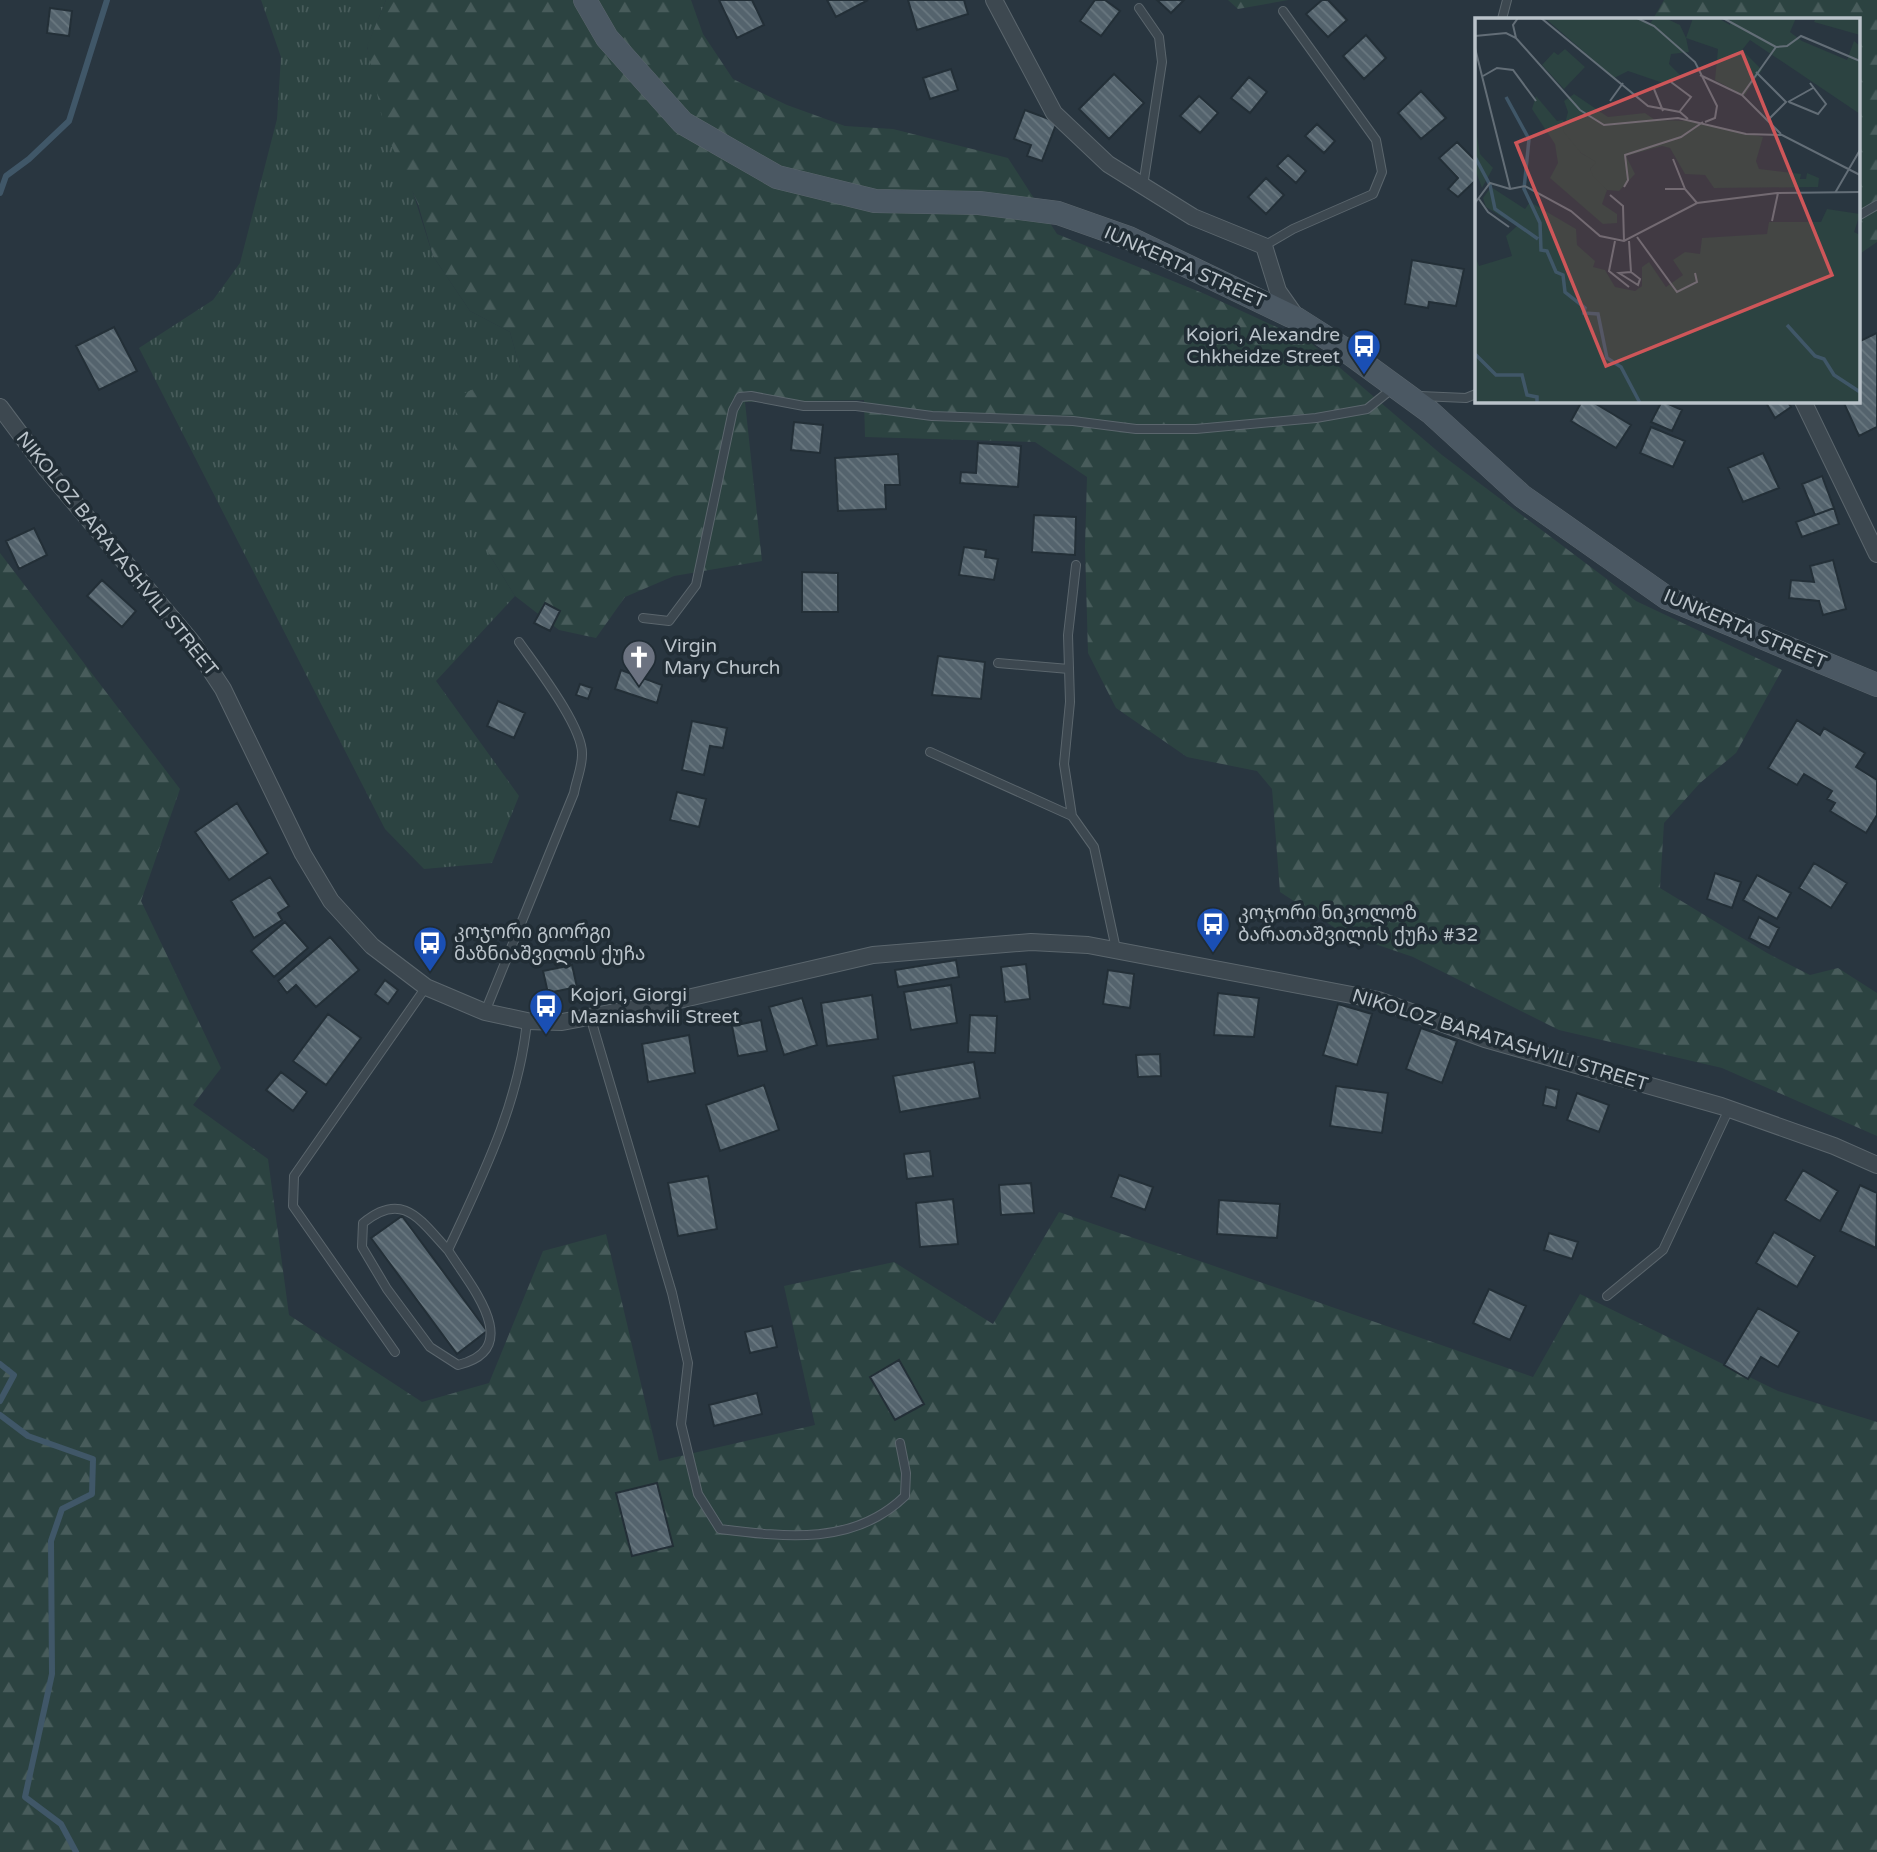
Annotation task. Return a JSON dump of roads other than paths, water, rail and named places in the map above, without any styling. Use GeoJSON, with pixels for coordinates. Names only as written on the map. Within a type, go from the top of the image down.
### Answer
{"type":"FeatureCollection","features":[{"type":"Feature","properties":{"kind":"main road","name":"IUNKERTA STREET"},"geometry":{"type":"LineString","coordinates":[[585,0],[607,37],[683,123],[777,177],[875,201],[979,203],[1058,214],[1129,238],[1297,319],[1404,391],[1522,496],[1667,598],[1877,685]]}},
{"type":"Feature","properties":{"kind":"street"},"geometry":{"type":"LineString","coordinates":[[994,0],[1054,113],[1108,164],[1143,189],[1193,217],[1264,246],[1278,291],[1297,319]]}},
{"type":"Feature","properties":{"kind":"street"},"geometry":{"type":"LineString","coordinates":[[1803,402],[1877,554]]}},
{"type":"Feature","properties":{"kind":"street","name":"NIKOLOZ BARATASHVILI STREET"},"geometry":{"type":"LineString","coordinates":[[0,408],[207,666],[248,736],[303,854],[331,901],[372,946],[426,987],[485,1012],[527,1021],[562,1022],[679,1000],[873,955],[1031,942],[1116,950],[1378,1000],[1485,1039],[1729,1109],[1834,1146],[1877,1165]]}},
{"type":"Feature","properties":{"kind":"lane"},"geometry":{"type":"LineString","coordinates":[[1502,18],[1507,0]]}},
{"type":"Feature","properties":{"kind":"lane"},"geometry":{"type":"LineString","coordinates":[[1139,8],[1159,37],[1162,62],[1143,189]]}},
{"type":"Feature","properties":{"kind":"lane"},"geometry":{"type":"LineString","coordinates":[[1264,246],[1293,229],[1373,194],[1382,172],[1376,140],[1283,11]]}},
{"type":"Feature","properties":{"kind":"lane"},"geometry":{"type":"LineString","coordinates":[[1860,215],[1877,205]]}},
{"type":"Feature","properties":{"kind":"lane"},"geometry":{"type":"LineString","coordinates":[[643,618],[668,621],[678,613],[696,585],[733,410],[740,397],[751,396],[804,406],[856,406],[932,416],[1073,421],[1136,429],[1196,429],[1315,418],[1367,409],[1404,391],[1466,398],[1475,394]]}},
{"type":"Feature","properties":{"kind":"lane"},"geometry":{"type":"LineString","coordinates":[[1076,565],[1068,635],[1070,702],[1064,764],[1072,816],[1094,847],[1116,950]]}},
{"type":"Feature","properties":{"kind":"lane"},"geometry":{"type":"LineString","coordinates":[[485,1012],[574,793],[583,754],[580,738],[519,642]]}},
{"type":"Feature","properties":{"kind":"lane"},"geometry":{"type":"LineString","coordinates":[[998,663],[1069,669]]}},
{"type":"Feature","properties":{"kind":"lane"},"geometry":{"type":"LineString","coordinates":[[930,752],[1072,816]]}},
{"type":"Feature","properties":{"kind":"lane"},"geometry":{"type":"LineString","coordinates":[[395,1352],[293,1206],[294,1176],[426,987]]}},
{"type":"Feature","properties":{"kind":"lane"},"geometry":{"type":"LineString","coordinates":[[590,1016],[672,1293],[688,1363],[681,1424],[698,1494],[720,1529],[779,1537],[850,1530],[888,1513],[905,1496],[906,1473],[900,1443]]}},
{"type":"Feature","properties":{"kind":"lane"},"geometry":{"type":"LineString","coordinates":[[448,1250],[514,1097],[527,1021]]}},
{"type":"Feature","properties":{"kind":"lane"},"geometry":{"type":"LineString","coordinates":[[1607,1296],[1663,1250],[1729,1109]]}},
{"type":"Feature","properties":{"kind":"lane"},"geometry":{"type":"LineString","coordinates":[[398,1206],[417,1216],[448,1250],[485,1308],[492,1327],[489,1344],[474,1361],[458,1365],[430,1347],[387,1289],[362,1247],[363,1223],[377,1211],[398,1206]]}},
{"type":"Feature","properties":{"kind":"waterway"},"geometry":{"type":"LineString","coordinates":[[0,193],[6,176],[29,159],[69,121],[107,0]]}},
{"type":"Feature","properties":{"kind":"waterway"},"geometry":{"type":"LineString","coordinates":[[0,1364],[14,1375],[0,1401]]}},
{"type":"Feature","properties":{"kind":"waterway"},"geometry":{"type":"LineString","coordinates":[[0,1415],[28,1436],[93,1459],[92,1494],[62,1509],[51,1541],[52,1674],[25,1797],[61,1824],[76,1852]]}},
{"type":"Feature","properties":{"kind":"place","name":"Kojori, Alexandre Chkheidze Street"},"geometry":{"type":"Point","coordinates":[1364,376]}},
{"type":"Feature","properties":{"kind":"place","name":"Virgin Mary Church"},"geometry":{"type":"Point","coordinates":[639,687]}},
{"type":"Feature","properties":{"kind":"place","name":"კოჯორი ნიკოლოზ ბარათაშვილის ქუჩა #32"},"geometry":{"type":"Point","coordinates":[1213,954]}},
{"type":"Feature","properties":{"kind":"place","name":"კოჯორი გიორგი მაზნიაშვილის ქუჩა"},"geometry":{"type":"Point","coordinates":[430,973]}},
{"type":"Feature","properties":{"kind":"place","name":"Kojori, Giorgi Mazniashvili Street"},"geometry":{"type":"Point","coordinates":[546,1036]}}]}
